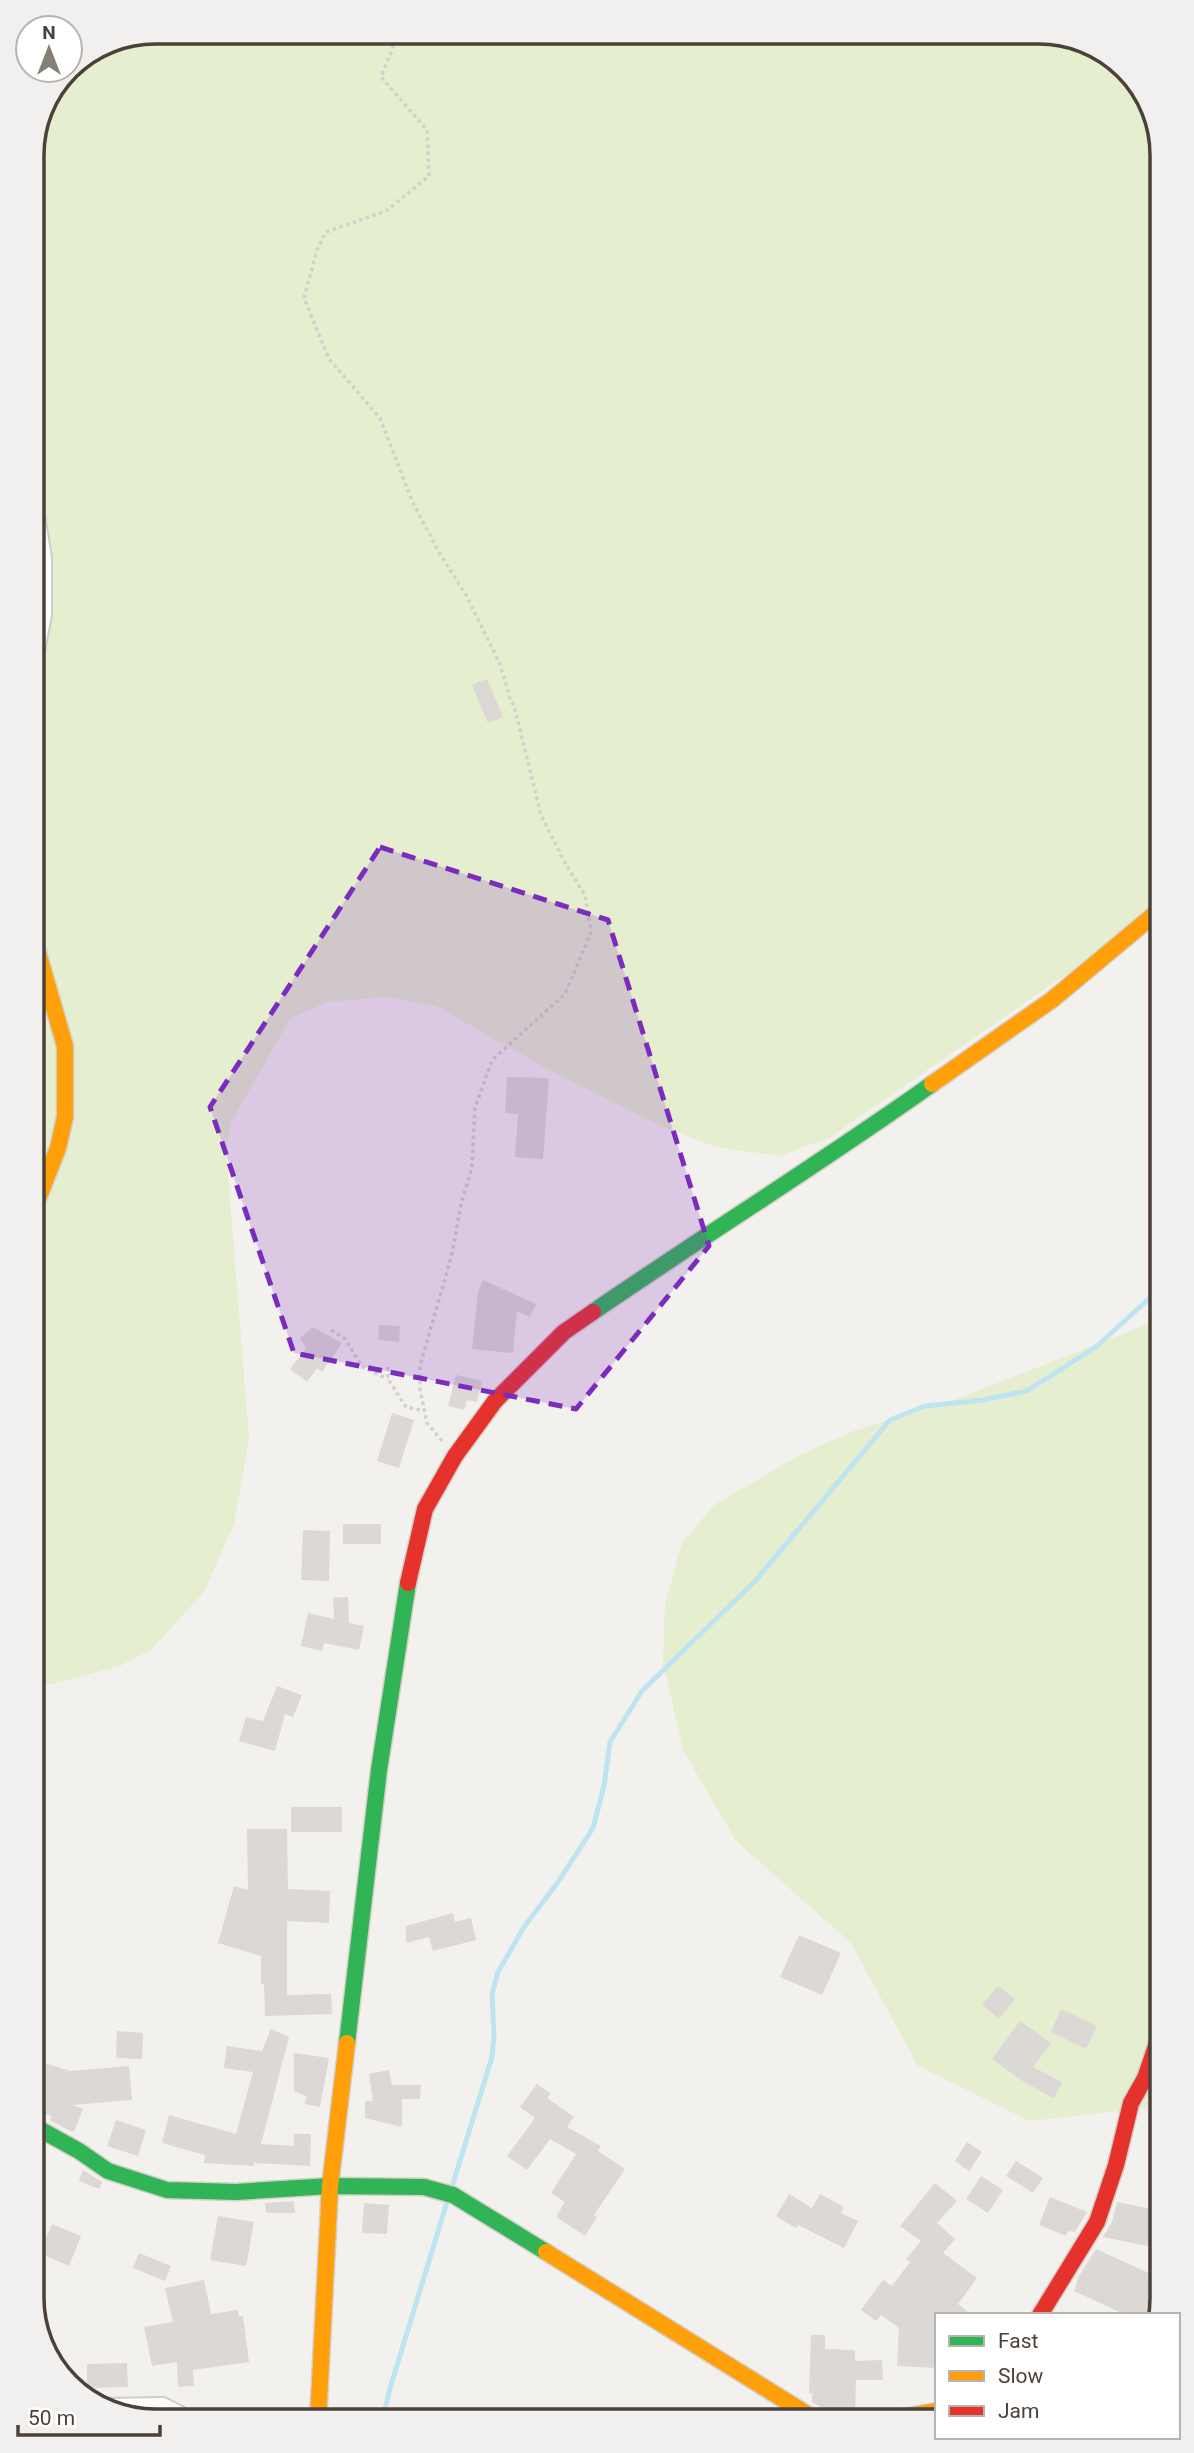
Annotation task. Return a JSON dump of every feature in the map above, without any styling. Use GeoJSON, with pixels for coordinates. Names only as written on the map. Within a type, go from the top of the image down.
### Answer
{"type":"FeatureCollection","features":[{"type":"Feature","properties":{"kind":"street"},"geometry":{"type":"LineString","coordinates":[[44,558],[44,614]]}},
{"type":"Feature","properties":{"kind":"street"},"geometry":{"type":"LineString","coordinates":[[319,2409],[330,2186],[379,1770],[411,1562],[425,1509],[455,1456],[495,1401],[564,1332],[676,1255],[829,1157],[1053,999],[1150,919]]}},
{"type":"Feature","properties":{"kind":"street"},"geometry":{"type":"LineString","coordinates":[[44,973],[65,1046],[65,1117],[58,1147],[44,1183]]}},
{"type":"Feature","properties":{"kind":"street"},"geometry":{"type":"LineString","coordinates":[[1041,2313],[1097,2221],[1116,2165],[1131,2103],[1150,2062]]}},
{"type":"Feature","properties":{"kind":"street"},"geometry":{"type":"LineString","coordinates":[[44,2132],[108,2171],[167,2190],[236,2192],[330,2186],[424,2187],[453,2195],[799,2409]]}},
{"type":"Feature","properties":{"kind":"street"},"geometry":{"type":"LineString","coordinates":[[128,2406],[163,2405],[171,2409]]}},
{"type":"Feature","properties":{"kind":"path"},"geometry":{"type":"LineString","coordinates":[[395,44],[382,77],[427,130],[429,176],[386,211],[326,232],[317,250],[304,298],[329,359],[380,418],[413,503],[466,595],[500,664],[514,705],[541,816],[585,895],[591,932],[565,994],[492,1060],[475,1108],[472,1167],[461,1204],[452,1254],[420,1366],[420,1389],[427,1423],[455,1456]]}},
{"type":"Feature","properties":{"kind":"path"},"geometry":{"type":"LineString","coordinates":[[331,1330],[345,1339],[362,1367],[387,1379],[406,1407],[425,1411]]}},
{"type":"Feature","properties":{"kind":"path"},"geometry":{"type":"LineString","coordinates":[[387,1379],[388,1367]]}},
{"type":"Feature","properties":{"kind":"highlighted area"},"geometry":{"type":"Polygon","coordinates":[[[380,847],[608,920],[709,1246],[576,1409],[294,1353],[210,1107],[380,847]]]}},
{"type":"Feature","properties":{"kind":"green space"},"geometry":{"type":"Polygon","coordinates":[[[154,44],[1047,44],[1075,50],[1101,62],[1127,87],[1142,112],[1150,154],[1150,926],[1058,980],[829,1138],[779,1156],[716,1147],[663,1127],[553,1072],[436,1006],[385,997],[327,1002],[290,1019],[232,1121],[226,1148],[249,1438],[234,1524],[204,1592],[152,1649],[120,1666],[44,1686],[44,147],[55,105],[70,84],[84,84],[84,69],[99,59],[133,46],[154,44]]]}},
{"type":"Feature","properties":{"kind":"green space"},"geometry":{"type":"Polygon","coordinates":[[[1150,1322],[1150,2107],[1030,2121],[918,2066],[851,1943],[736,1841],[683,1750],[663,1662],[665,1604],[682,1543],[714,1505],[800,1455],[856,1430],[954,1400],[1150,1322]]]}},
{"type":"Feature","properties":{"kind":"building"},"geometry":{"type":"Polygon","coordinates":[[[487,679],[503,717],[488,723],[472,685],[487,679]]]}},
{"type":"Feature","properties":{"kind":"building"},"geometry":{"type":"Polygon","coordinates":[[[507,1077],[549,1078],[543,1159],[515,1157],[518,1114],[505,1113],[507,1077]]]}},
{"type":"Feature","properties":{"kind":"building"},"geometry":{"type":"Polygon","coordinates":[[[483,1280],[536,1304],[530,1317],[517,1311],[513,1353],[472,1349],[478,1292],[483,1280]]]}},
{"type":"Feature","properties":{"kind":"building"},"geometry":{"type":"Polygon","coordinates":[[[379,1325],[400,1326],[399,1342],[378,1340],[379,1325]]]}},
{"type":"Feature","properties":{"kind":"building"},"geometry":{"type":"Polygon","coordinates":[[[313,1327],[342,1343],[322,1372],[317,1368],[307,1382],[290,1369],[306,1349],[300,1338],[313,1327]]]}},
{"type":"Feature","properties":{"kind":"building"},"geometry":{"type":"Polygon","coordinates":[[[456,1375],[482,1381],[477,1402],[467,1400],[464,1410],[448,1406],[456,1375]]]}},
{"type":"Feature","properties":{"kind":"building"},"geometry":{"type":"Polygon","coordinates":[[[392,1413],[414,1420],[399,1468],[377,1461],[392,1413]]]}},
{"type":"Feature","properties":{"kind":"building"},"geometry":{"type":"Polygon","coordinates":[[[343,1524],[381,1524],[381,1544],[343,1544],[343,1524]]]}},
{"type":"Feature","properties":{"kind":"building"},"geometry":{"type":"Polygon","coordinates":[[[303,1530],[330,1531],[329,1581],[301,1580],[303,1530]]]}},
{"type":"Feature","properties":{"kind":"building"},"geometry":{"type":"Polygon","coordinates":[[[348,1597],[349,1623],[364,1626],[359,1650],[324,1643],[322,1651],[301,1646],[308,1613],[334,1619],[333,1598],[348,1597]]]}},
{"type":"Feature","properties":{"kind":"building"},"geometry":{"type":"Polygon","coordinates":[[[277,1686],[302,1695],[293,1717],[285,1714],[275,1751],[239,1741],[246,1717],[263,1721],[277,1686]]]}},
{"type":"Feature","properties":{"kind":"building"},"geometry":{"type":"Polygon","coordinates":[[[291,1807],[342,1807],[342,1832],[291,1832],[291,1807]]]}},
{"type":"Feature","properties":{"kind":"building"},"geometry":{"type":"Polygon","coordinates":[[[247,1829],[287,1829],[288,1889],[330,1891],[329,1923],[287,1921],[287,1995],[331,1994],[332,2014],[265,2016],[261,1956],[218,1943],[234,1886],[248,1890],[247,1829]]]}},
{"type":"Feature","properties":{"kind":"building"},"geometry":{"type":"Polygon","coordinates":[[[453,1913],[455,1922],[471,1918],[476,1940],[433,1951],[429,1937],[406,1943],[406,1926],[453,1913]]]}},
{"type":"Feature","properties":{"kind":"building"},"geometry":{"type":"Polygon","coordinates":[[[799,1935],[841,1953],[822,1995],[780,1977],[799,1935]]]}},
{"type":"Feature","properties":{"kind":"building"},"geometry":{"type":"Polygon","coordinates":[[[998,1986],[1015,1999],[999,2019],[982,2005],[998,1986]]]}},
{"type":"Feature","properties":{"kind":"building"},"geometry":{"type":"Polygon","coordinates":[[[1061,2009],[1097,2026],[1086,2049],[1051,2032],[1061,2009]]]}},
{"type":"Feature","properties":{"kind":"building"},"geometry":{"type":"Polygon","coordinates":[[[1020,2021],[1051,2043],[1033,2067],[1062,2082],[1054,2098],[1024,2082],[992,2059],[1020,2021]]]}},
{"type":"Feature","properties":{"kind":"building"},"geometry":{"type":"Polygon","coordinates":[[[271,2029],[289,2037],[261,2144],[294,2146],[294,2134],[311,2134],[310,2166],[204,2163],[205,2155],[162,2143],[169,2115],[236,2134],[253,2072],[224,2068],[227,2046],[262,2051],[271,2029]]]}},
{"type":"Feature","properties":{"kind":"building"},"geometry":{"type":"Polygon","coordinates":[[[117,2031],[143,2033],[142,2059],[116,2058],[117,2031]]]}},
{"type":"Feature","properties":{"kind":"building"},"geometry":{"type":"Polygon","coordinates":[[[294,2053],[329,2058],[320,2107],[305,2104],[306,2096],[294,2091],[294,2053]]]}},
{"type":"Feature","properties":{"kind":"building"},"geometry":{"type":"Polygon","coordinates":[[[44,2063],[70,2071],[129,2066],[132,2100],[72,2105],[83,2109],[74,2132],[50,2120],[52,2116],[44,2114],[44,2063]]]}},
{"type":"Feature","properties":{"kind":"building"},"geometry":{"type":"Polygon","coordinates":[[[389,2070],[392,2085],[421,2085],[420,2099],[402,2099],[402,2127],[365,2118],[365,2101],[373,2101],[369,2074],[389,2070]]]}},
{"type":"Feature","properties":{"kind":"building"},"geometry":{"type":"Polygon","coordinates":[[[537,2084],[551,2094],[547,2098],[574,2117],[567,2127],[601,2146],[598,2151],[625,2169],[594,2215],[597,2217],[585,2236],[556,2217],[565,2202],[551,2193],[576,2154],[550,2139],[527,2170],[507,2156],[535,2118],[520,2107],[537,2084]]]}},
{"type":"Feature","properties":{"kind":"building"},"geometry":{"type":"Polygon","coordinates":[[[116,2120],[146,2130],[138,2156],[107,2146],[116,2120]]]}},
{"type":"Feature","properties":{"kind":"building"},"geometry":{"type":"Polygon","coordinates":[[[967,2142],[982,2152],[969,2171],[955,2161],[967,2142]]]}},
{"type":"Feature","properties":{"kind":"building"},"geometry":{"type":"Polygon","coordinates":[[[1016,2161],[1043,2178],[1033,2193],[1006,2176],[1016,2161]]]}},
{"type":"Feature","properties":{"kind":"building"},"geometry":{"type":"Polygon","coordinates":[[[83,2170],[102,2182],[99,2189],[79,2181],[83,2170]]]}},
{"type":"Feature","properties":{"kind":"building"},"geometry":{"type":"Polygon","coordinates":[[[981,2176],[1003,2190],[988,2213],[966,2199],[981,2176]]]}},
{"type":"Feature","properties":{"kind":"building"},"geometry":{"type":"Polygon","coordinates":[[[935,2183],[957,2201],[937,2223],[955,2239],[943,2253],[977,2278],[958,2304],[969,2313],[935,2313],[935,2368],[897,2366],[899,2328],[881,2315],[876,2321],[861,2310],[883,2280],[892,2286],[910,2262],[906,2259],[921,2241],[900,2226],[935,2183]]]}},
{"type":"Feature","properties":{"kind":"building"},"geometry":{"type":"Polygon","coordinates":[[[789,2194],[812,2208],[820,2194],[844,2207],[841,2213],[858,2221],[844,2248],[798,2225],[796,2228],[776,2216],[789,2194]]]}},
{"type":"Feature","properties":{"kind":"building"},"geometry":{"type":"Polygon","coordinates":[[[1050,2197],[1087,2212],[1075,2232],[1068,2231],[1066,2236],[1039,2225],[1050,2197]]]}},
{"type":"Feature","properties":{"kind":"building"},"geometry":{"type":"Polygon","coordinates":[[[294,2201],[295,2213],[266,2213],[265,2203],[294,2201]]]}},
{"type":"Feature","properties":{"kind":"building"},"geometry":{"type":"Polygon","coordinates":[[[1117,2202],[1150,2209],[1150,2247],[1103,2237],[1112,2222],[1117,2202]]]}},
{"type":"Feature","properties":{"kind":"building"},"geometry":{"type":"Polygon","coordinates":[[[364,2203],[389,2205],[387,2234],[362,2233],[364,2203]]]}},
{"type":"Feature","properties":{"kind":"building"},"geometry":{"type":"Polygon","coordinates":[[[218,2216],[254,2222],[246,2266],[210,2260],[218,2216]]]}},
{"type":"Feature","properties":{"kind":"building"},"geometry":{"type":"Polygon","coordinates":[[[52,2224],[81,2236],[69,2266],[44,2255],[44,2242],[52,2224]]]}},
{"type":"Feature","properties":{"kind":"building"},"geometry":{"type":"Polygon","coordinates":[[[1096,2249],[1150,2274],[1149,2313],[1122,2313],[1074,2291],[1079,2276],[1096,2249]]]}},
{"type":"Feature","properties":{"kind":"building"},"geometry":{"type":"Polygon","coordinates":[[[139,2253],[171,2266],[165,2281],[133,2268],[139,2253]]]}},
{"type":"Feature","properties":{"kind":"building"},"geometry":{"type":"Polygon","coordinates":[[[204,2280],[211,2314],[238,2310],[239,2317],[243,2316],[249,2362],[193,2370],[194,2386],[178,2387],[177,2362],[152,2366],[144,2327],[173,2322],[165,2288],[204,2280]]]}},
{"type":"Feature","properties":{"kind":"building"},"geometry":{"type":"Polygon","coordinates":[[[811,2335],[825,2335],[825,2349],[855,2350],[855,2361],[882,2360],[883,2380],[856,2380],[855,2409],[823,2409],[812,2402],[812,2393],[809,2393],[811,2335]]]}},
{"type":"Feature","properties":{"kind":"building"},"geometry":{"type":"Polygon","coordinates":[[[127,2363],[128,2387],[90,2388],[87,2386],[87,2364],[127,2363]]]}},
{"type":"Feature","properties":{"kind":"waterway"},"geometry":{"type":"LineString","coordinates":[[451,2190],[492,2057],[492,1994],[498,1972],[524,1927],[558,1882],[593,1828],[604,1786],[610,1742],[642,1691],[756,1580],[890,1420],[925,1406],[983,1400],[1027,1391],[1097,1346],[1150,1298]]}},
{"type":"Feature","properties":{"kind":"waterway"},"geometry":{"type":"LineString","coordinates":[[385,2409],[448,2199]]}},
{"type":"Feature","properties":{"kind":"traffic: fast"},"geometry":{"type":"LineString","coordinates":[[593,1312],[932,1084]]}},
{"type":"Feature","properties":{"kind":"traffic: fast"},"geometry":{"type":"LineString","coordinates":[[347,2043],[379,1770],[408,1583]]}},
{"type":"Feature","properties":{"kind":"traffic: fast"},"geometry":{"type":"LineString","coordinates":[[44,2132],[108,2171],[167,2190],[236,2192],[330,2186],[424,2187],[453,2195],[546,2252]]}},
{"type":"Feature","properties":{"kind":"traffic: slow"},"geometry":{"type":"LineString","coordinates":[[932,1084],[1053,999],[1150,918]]}},
{"type":"Feature","properties":{"kind":"traffic: slow"},"geometry":{"type":"LineString","coordinates":[[44,973],[65,1046],[65,1117],[58,1148],[44,1184]]}},
{"type":"Feature","properties":{"kind":"traffic: slow"},"geometry":{"type":"LineString","coordinates":[[319,2409],[330,2186],[347,2043]]}},
{"type":"Feature","properties":{"kind":"traffic: slow"},"geometry":{"type":"LineString","coordinates":[[546,2252],[799,2409]]}},
{"type":"Feature","properties":{"kind":"traffic: jam"},"geometry":{"type":"LineString","coordinates":[[408,1583],[425,1509],[455,1456],[495,1401],[564,1332],[593,1312]]}},
{"type":"Feature","properties":{"kind":"traffic: jam"},"geometry":{"type":"LineString","coordinates":[[1041,2313],[1097,2222],[1116,2165],[1131,2103],[1150,2063]]}}]}
